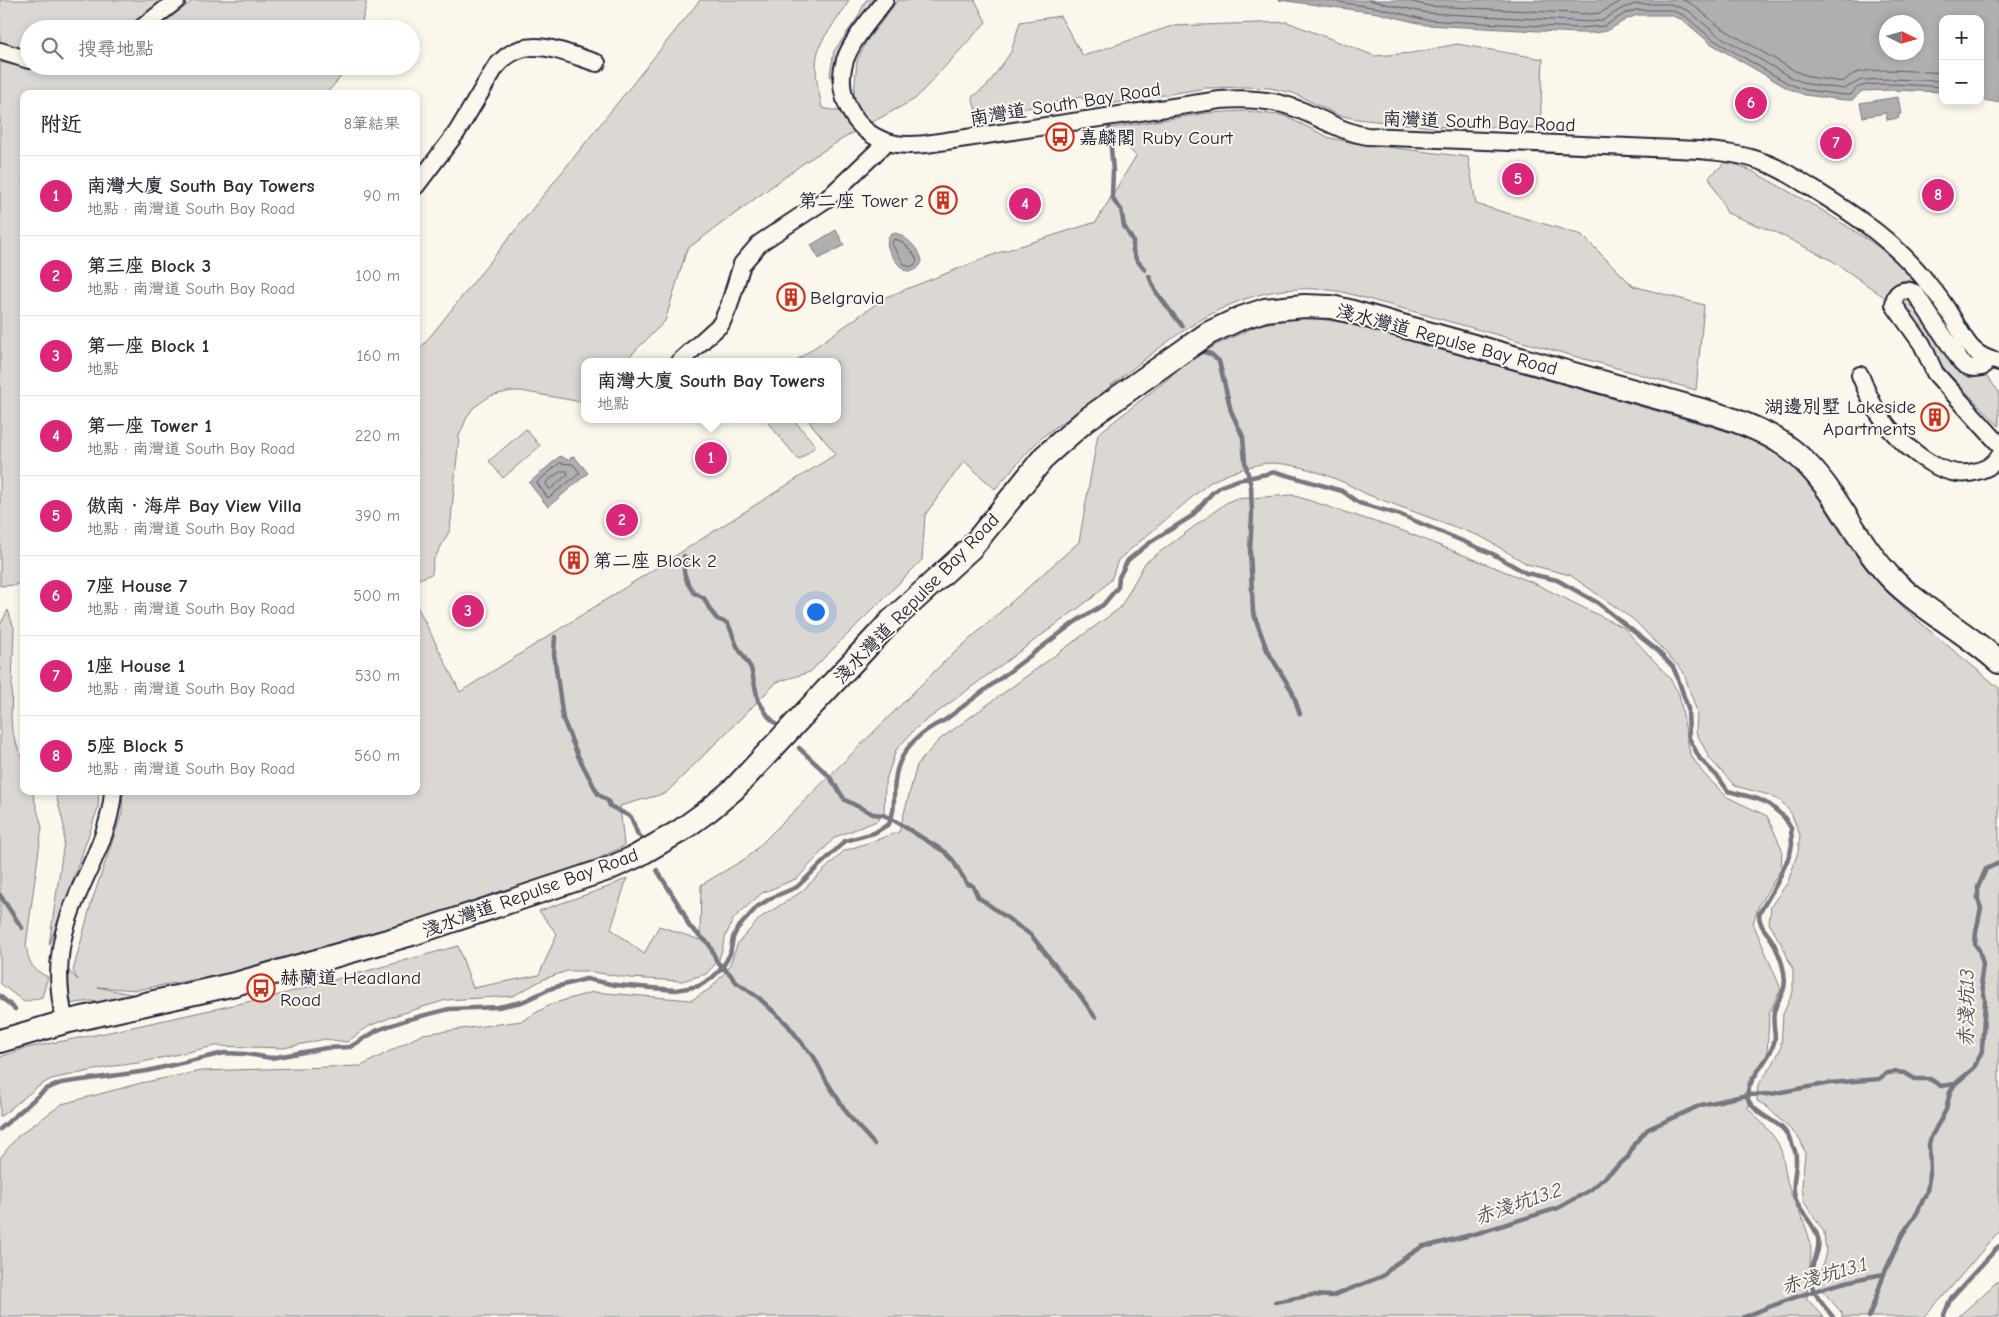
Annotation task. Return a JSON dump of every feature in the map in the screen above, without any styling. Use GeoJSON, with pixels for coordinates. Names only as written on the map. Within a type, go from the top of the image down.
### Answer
{"type":"FeatureCollection","features":[{"type":"Feature","properties":{"kind":"main road","name":"淺水灣道 Repulse Bay Road"},"geometry":{"type":"LineString","coordinates":[[0,1041],[65,1022],[235,984],[412,934],[608,869],[668,839],[709,810],[757,766],[897,616],[971,548],[1037,466],[1066,436],[1209,334],[1241,318],[1276,308],[1312,306],[1349,311],[1716,414],[1764,432],[1796,453],[1814,471],[1835,499],[1870,554],[1904,591],[1983,648],[1999,662]]}},
{"type":"Feature","properties":{"kind":"street"},"geometry":{"type":"LineString","coordinates":[[151,20],[177,0]]}},
{"type":"Feature","properties":{"kind":"street","name":"南灣道 South Bay Road"},"geometry":{"type":"LineString","coordinates":[[885,0],[849,51],[843,66],[842,84],[846,103],[856,121],[871,135],[887,142],[902,145],[926,144],[1220,100],[1252,98],[1285,104],[1339,129],[1368,136],[1699,150],[1733,154],[1765,162],[1781,170],[1856,216],[1883,237],[1908,260],[1930,286],[1950,314],[1966,344],[1976,353],[1994,361]]}},
{"type":"Feature","properties":{"kind":"street"},"geometry":{"type":"LineString","coordinates":[[420,181],[457,132],[495,68],[511,53],[526,47],[543,47],[597,63]]}},
{"type":"Feature","properties":{"kind":"street"},"geometry":{"type":"LineString","coordinates":[[0,51],[20,57]]}},
{"type":"Feature","properties":{"kind":"street"},"geometry":{"type":"LineString","coordinates":[[683,358],[721,324],[729,306],[742,264],[760,243],[828,198],[887,142]]}},
{"type":"Feature","properties":{"kind":"street"},"geometry":{"type":"LineString","coordinates":[[1994,361],[1976,368],[1970,368],[1960,362],[1915,293],[1909,290],[1902,290],[1897,293],[1894,305],[1922,344],[1935,373],[1999,444]]}},
{"type":"Feature","properties":{"kind":"street"},"geometry":{"type":"LineString","coordinates":[[1860,375],[1872,403],[1888,428],[1910,449],[1935,465],[1948,472],[1966,474],[1984,470],[1998,459],[1999,456]]}},
{"type":"Feature","properties":{"kind":"street"},"geometry":{"type":"LineString","coordinates":[[65,1022],[59,985],[63,936],[74,904],[105,834],[112,795]]}},
{"type":"Feature","properties":{"kind":"shaded area"},"geometry":{"type":"Polygon","coordinates":[[[0,0],[173,0],[147,20],[20,20],[20,54],[0,47],[0,0]]]}},
{"type":"Feature","properties":{"kind":"shaded area"},"geometry":{"type":"Polygon","coordinates":[[[194,0],[366,0],[362,20],[167,20],[194,0]]]}},
{"type":"Feature","properties":{"kind":"shaded area"},"geometry":{"type":"Polygon","coordinates":[[[700,0],[849,0],[822,41],[816,61],[816,69],[822,108],[847,113],[854,132],[805,162],[687,249],[665,321],[628,358],[581,358],[581,402],[521,391],[511,391],[490,396],[473,408],[459,436],[450,530],[433,561],[432,574],[420,578],[420,349],[700,0]]]}},
{"type":"Feature","properties":{"kind":"shaded area"},"geometry":{"type":"Polygon","coordinates":[[[866,0],[878,0],[838,77],[834,91],[830,74],[834,51],[858,17],[866,0]]]}},
{"type":"Feature","properties":{"kind":"shaded area"},"geometry":{"type":"Polygon","coordinates":[[[898,0],[975,0],[986,22],[915,99],[867,125],[856,104],[854,94],[857,61],[866,42],[898,0]]]}},
{"type":"Feature","properties":{"kind":"shaded area"},"geometry":{"type":"Polygon","coordinates":[[[1060,16],[1083,56],[1172,26],[1287,22],[1375,56],[1412,53],[1457,44],[1543,59],[1540,129],[1472,126],[1433,127],[1357,119],[1338,115],[1293,93],[1270,88],[1246,87],[1206,88],[1090,107],[1081,97],[978,118],[972,97],[987,86],[1011,52],[1020,22],[1060,16]]]}},
{"type":"Feature","properties":{"kind":"shaded area"},"geometry":{"type":"Polygon","coordinates":[[[0,62],[20,67],[20,75],[342,75],[329,90],[20,90],[20,580],[17,585],[0,586],[0,62]]]}},
{"type":"Feature","properties":{"kind":"shaded area"},"geometry":{"type":"Polygon","coordinates":[[[1246,111],[1285,116],[1330,138],[1354,143],[1468,157],[1476,204],[1582,235],[1633,286],[1704,305],[1696,390],[1343,292],[1308,289],[1276,291],[1246,299],[1218,310],[1166,343],[1087,406],[1050,431],[1033,446],[995,489],[964,461],[925,515],[922,560],[810,672],[777,682],[666,793],[620,806],[624,846],[597,859],[460,910],[276,965],[136,990],[98,987],[140,996],[109,1004],[92,1001],[67,1004],[65,963],[68,970],[78,980],[73,971],[91,904],[122,813],[123,795],[420,795],[420,612],[460,692],[836,454],[810,423],[841,423],[841,358],[800,358],[886,297],[998,253],[1096,222],[1136,156],[1110,128],[1208,113],[1246,111]]]}},
{"type":"Feature","properties":{"kind":"shaded area"},"geometry":{"type":"Polygon","coordinates":[[[1727,161],[1752,171],[1820,209],[1873,243],[1925,285],[1964,347],[1999,392],[1999,426],[1948,373],[1894,304],[1833,261],[1777,233],[1727,213],[1709,177],[1727,161]]]}},
{"type":"Feature","properties":{"kind":"shaded area"},"geometry":{"type":"Polygon","coordinates":[[[1312,318],[1346,323],[1713,427],[1747,438],[1766,447],[1799,474],[1825,508],[1860,561],[1888,593],[1999,688],[1999,1231],[1942,1298],[1923,1317],[1842,1317],[1842,1313],[1818,1283],[1826,1252],[1824,1232],[1804,1202],[1802,1186],[1805,1153],[1800,1139],[1766,1106],[1757,1101],[1758,1085],[1773,1064],[1781,1048],[1783,1014],[1793,992],[1793,970],[1783,947],[1769,923],[1771,906],[1788,882],[1798,852],[1800,835],[1791,813],[1782,802],[1769,795],[1735,786],[1710,759],[1696,732],[1697,712],[1683,671],[1634,620],[1570,575],[1527,564],[1482,537],[1366,494],[1320,473],[1283,464],[1271,463],[1248,467],[1209,483],[1118,560],[1111,580],[1092,598],[916,728],[896,750],[885,783],[884,814],[877,821],[835,837],[798,878],[762,893],[734,918],[726,935],[719,960],[706,974],[682,981],[629,978],[587,971],[567,971],[544,979],[513,996],[446,1000],[397,1015],[369,1026],[347,1042],[325,1039],[284,1048],[215,1046],[51,1079],[36,1088],[0,1117],[0,1057],[26,1048],[105,1033],[279,995],[458,946],[473,988],[539,975],[557,934],[539,911],[608,887],[627,878],[611,929],[644,954],[659,926],[700,940],[701,885],[748,857],[945,661],[1079,542],[1098,434],[1193,359],[1216,345],[1259,325],[1290,319],[1312,318]]]}},
{"type":"Feature","properties":{"kind":"shaded area"},"geometry":{"type":"Polygon","coordinates":[[[768,423],[796,423],[816,446],[799,460],[768,423]]]}},
{"type":"Feature","properties":{"kind":"shaded area"},"geometry":{"type":"Polygon","coordinates":[[[526,429],[540,446],[503,478],[489,461],[526,429]]]}},
{"type":"Feature","properties":{"kind":"shaded area"},"geometry":{"type":"Polygon","coordinates":[[[1292,495],[1403,531],[1534,583],[1624,628],[1669,677],[1679,694],[1690,754],[1703,773],[1727,797],[1767,816],[1782,849],[1781,869],[1759,905],[1753,923],[1781,989],[1769,1013],[1767,1057],[1748,1082],[1748,1108],[1766,1127],[1779,1145],[1787,1182],[1809,1236],[1811,1253],[1807,1299],[1824,1317],[0,1317],[0,1158],[18,1136],[62,1104],[141,1083],[201,1071],[361,1066],[423,1034],[522,1021],[551,1004],[593,992],[692,1000],[711,988],[728,969],[738,943],[760,918],[801,892],[844,851],[899,832],[917,765],[939,740],[1120,608],[1145,563],[1234,499],[1292,495]]]}},
{"type":"Feature","properties":{"kind":"shaded area"},"geometry":{"type":"Polygon","coordinates":[[[8,610],[14,628],[11,716],[12,731],[20,754],[20,795],[33,795],[42,827],[26,945],[28,956],[34,968],[48,977],[42,997],[24,1002],[0,983],[0,625],[8,610]]]}},
{"type":"Feature","properties":{"kind":"shaded area"},"geometry":{"type":"Polygon","coordinates":[[[56,795],[99,795],[98,808],[49,945],[64,842],[64,826],[56,795]]]}},
{"type":"Feature","properties":{"kind":"shaded area"},"geometry":{"type":"Polygon","coordinates":[[[1999,1280],[1999,1317],[1958,1317],[1999,1280]]]}},
{"type":"Feature","properties":{"kind":"water"},"geometry":{"type":"Polygon","coordinates":[[[1279,0],[1999,0],[1999,103],[1984,100],[1984,15],[1939,15],[1939,92],[1862,91],[1852,100],[1805,95],[1787,88],[1710,43],[1683,20],[1670,15],[1637,15],[1607,31],[1593,33],[1426,25],[1378,13],[1279,0]]]}},
{"type":"Feature","properties":{"kind":"water"},"geometry":{"type":"Polygon","coordinates":[[[1898,97],[1901,114],[1898,114],[1899,118],[1887,120],[1886,113],[1863,117],[1860,103],[1898,97]]]}},
{"type":"Feature","properties":{"kind":"water"},"geometry":{"type":"Polygon","coordinates":[[[836,230],[844,245],[819,259],[811,245],[836,230]]]}},
{"type":"Feature","properties":{"kind":"water"},"geometry":{"type":"Polygon","coordinates":[[[895,233],[908,240],[919,253],[922,261],[915,270],[904,270],[889,251],[888,240],[895,233]]]}},
{"type":"Feature","properties":{"kind":"water"},"geometry":{"type":"Polygon","coordinates":[[[560,456],[568,460],[574,456],[588,473],[548,507],[529,483],[560,456]]]}},
{"type":"Feature","properties":{"kind":"waterway"},"geometry":{"type":"LineString","coordinates":[[1109,125],[1113,171],[1112,196],[1121,209],[1124,226],[1133,241],[1133,251],[1136,259],[1145,270]]}},
{"type":"Feature","properties":{"kind":"waterway"},"geometry":{"type":"LineString","coordinates":[[1149,276],[1156,292],[1182,326]]}},
{"type":"Feature","properties":{"kind":"waterway"},"geometry":{"type":"LineString","coordinates":[[1200,351],[1211,354],[1219,361],[1231,411],[1243,437],[1245,462],[1251,486],[1250,551],[1253,612],[1267,650],[1292,691],[1300,714]]}},
{"type":"Feature","properties":{"kind":"waterway"},"geometry":{"type":"LineString","coordinates":[[0,1129],[46,1089],[61,1083],[147,1071],[224,1053],[271,1058],[326,1048],[350,1047],[378,1030],[406,1020],[449,1009],[498,1007],[522,1002],[552,988],[586,979],[616,985],[676,990],[699,986],[712,978],[722,968],[730,954],[737,929],[757,907],[771,898],[797,887],[845,841],[874,833],[889,824],[893,808],[897,770],[900,760],[911,744],[927,730],[945,720],[1075,622],[1103,605],[1118,587],[1119,577],[1128,560],[1152,541],[1192,516],[1212,493],[1221,486],[1238,480],[1276,472],[1342,491],[1359,503],[1401,515],[1493,554],[1526,573],[1557,580],[1598,603],[1658,651],[1673,667],[1688,708],[1689,738],[1700,759],[1719,778],[1728,791],[1758,799],[1770,805],[1784,817],[1791,828],[1792,844],[1790,854],[1777,883],[1759,914],[1759,919],[1772,940],[1781,960],[1785,983],[1774,1012],[1775,1038],[1772,1049],[1751,1083],[1747,1094],[1750,1104],[1754,1108],[1784,1130],[1795,1151],[1795,1199],[1813,1226],[1818,1238],[1817,1251],[1811,1272],[1812,1287],[1833,1317]]}},
{"type":"Feature","properties":{"kind":"waterway"},"geometry":{"type":"LineString","coordinates":[[684,556],[684,572],[688,584],[694,593],[704,598],[717,619],[727,623],[737,646],[751,668],[758,700],[775,723]]}},
{"type":"Feature","properties":{"kind":"waterway"},"geometry":{"type":"LineString","coordinates":[[555,637],[554,654],[563,719],[578,756],[598,794],[608,801],[610,806],[631,817],[638,835],[647,841]]}},
{"type":"Feature","properties":{"kind":"waterway"},"geometry":{"type":"LineString","coordinates":[[799,748],[829,776],[845,800],[873,814],[883,815],[892,819],[945,852],[952,859],[967,884],[973,886],[978,897],[1031,935],[1079,994],[1095,1017]]}},
{"type":"Feature","properties":{"kind":"waterway","name":"赤淺坑13"},"geometry":{"type":"LineString","coordinates":[[1869,1317],[1884,1274],[1903,1233],[1917,1213],[1927,1191],[1930,1173],[1929,1144],[1946,1110],[1950,1092],[1955,1084],[1974,1068],[1982,1051],[1985,1000],[1981,979],[1983,964],[1975,944],[1981,908],[1978,900],[1978,887],[1986,869],[1999,863]]}},
{"type":"Feature","properties":{"kind":"waterway"},"geometry":{"type":"LineString","coordinates":[[657,870],[683,912],[689,926],[709,944],[717,962],[736,982],[759,998],[787,1024],[814,1057],[827,1082],[849,1116],[874,1144]]}},
{"type":"Feature","properties":{"kind":"waterway"},"geometry":{"type":"LineString","coordinates":[[0,895],[22,928]]}},
{"type":"Feature","properties":{"kind":"waterway"},"geometry":{"type":"LineString","coordinates":[[0,996],[15,1009]]}},
{"type":"Feature","properties":{"kind":"waterway","name":"赤淺坑13.2"},"geometry":{"type":"LineString","coordinates":[[1275,1302],[1312,1295],[1332,1296],[1383,1276],[1394,1265],[1423,1246],[1478,1233],[1558,1208],[1590,1190],[1628,1157],[1634,1144],[1648,1129],[1701,1105],[1747,1095],[1771,1094],[1830,1083],[1879,1079],[1887,1073],[1895,1072],[1905,1073],[1915,1079],[1930,1079],[1941,1086],[1955,1084]]}},
{"type":"Feature","properties":{"kind":"waterway"},"geometry":{"type":"LineString","coordinates":[[1943,1317],[1951,1298],[1999,1246]]}},
{"type":"Feature","properties":{"kind":"waterway","name":"赤淺坑13.1"},"geometry":{"type":"LineString","coordinates":[[1744,1317],[1813,1291],[1848,1281],[1884,1274]]}},
{"type":"Feature","properties":{"kind":"place","name":"7座 House 7"},"geometry":{"type":"Point","coordinates":[1751,103]}},
{"type":"Feature","properties":{"kind":"place","name":"嘉麟閣 Ruby Court"},"geometry":{"type":"Point","coordinates":[1060,137]}},
{"type":"Feature","properties":{"kind":"place","name":"1座 House 1"},"geometry":{"type":"Point","coordinates":[1836,143]}},
{"type":"Feature","properties":{"kind":"place","name":"傲南．海岸 Bay View Villa"},"geometry":{"type":"Point","coordinates":[1518,179]}},
{"type":"Feature","properties":{"kind":"place","name":"5座 Block 5"},"geometry":{"type":"Point","coordinates":[1938,195]}},
{"type":"Feature","properties":{"kind":"place","name":"第二座 Tower 2"},"geometry":{"type":"Point","coordinates":[943,200]}},
{"type":"Feature","properties":{"kind":"place","name":"第一座 Tower 1"},"geometry":{"type":"Point","coordinates":[1025,204]}},
{"type":"Feature","properties":{"kind":"place","name":"Belgravia"},"geometry":{"type":"Point","coordinates":[791,297]}},
{"type":"Feature","properties":{"kind":"place","name":"湖邊別墅 Lakeside Apartments"},"geometry":{"type":"Point","coordinates":[1935,417]}},
{"type":"Feature","properties":{"kind":"place","name":"南灣大廈 South Bay Towers"},"geometry":{"type":"Point","coordinates":[711,458]}},
{"type":"Feature","properties":{"kind":"place","name":"第三座 Block 3"},"geometry":{"type":"Point","coordinates":[622,520]}},
{"type":"Feature","properties":{"kind":"place","name":"第二座 Block 2"},"geometry":{"type":"Point","coordinates":[574,560]}},
{"type":"Feature","properties":{"kind":"place","name":"第一座 Block 1"},"geometry":{"type":"Point","coordinates":[468,611]}},
{"type":"Feature","properties":{"kind":"place","name":"赫蘭道 Headland Road"},"geometry":{"type":"Point","coordinates":[261,988]}}]}
